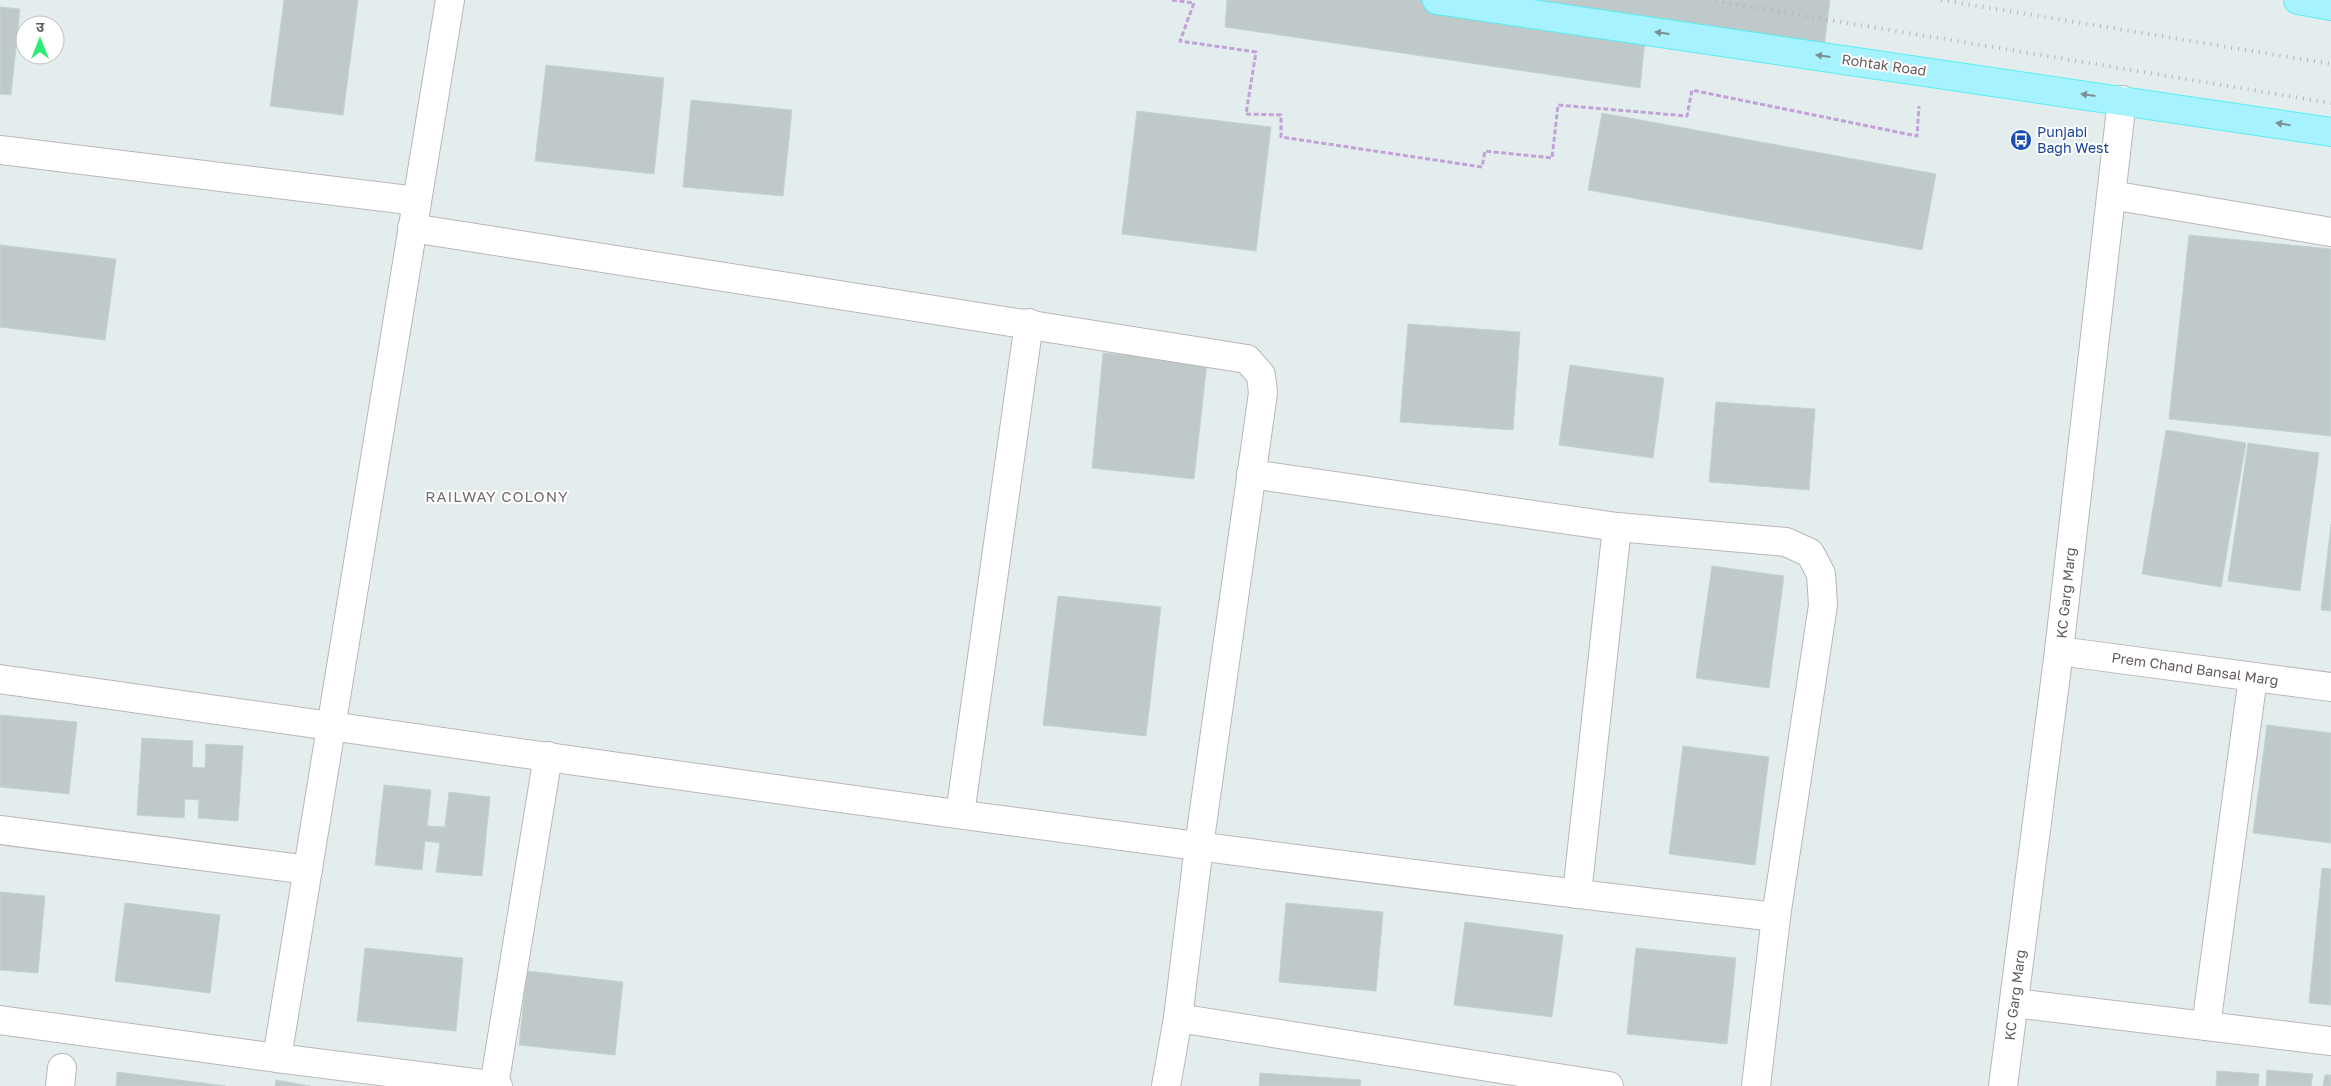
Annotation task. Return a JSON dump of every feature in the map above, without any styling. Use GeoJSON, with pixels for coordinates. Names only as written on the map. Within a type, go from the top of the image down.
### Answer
{"type":"FeatureCollection","features":[{"type":"Feature","properties":{"kind":"main road","name":"Rohtak Road"},"geometry":{"type":"LineString","coordinates":[[1437,0],[2331,132]]}},
{"type":"Feature","properties":{"kind":"main road"},"geometry":{"type":"LineString","coordinates":[[2298,0],[2331,6]]}},
{"type":"Feature","properties":{"kind":"street"},"geometry":{"type":"LineString","coordinates":[[277,1058],[450,0]]}},
{"type":"Feature","properties":{"kind":"street","name":"KC Garg Marg"},"geometry":{"type":"LineString","coordinates":[[2003,1086],[2060,652],[2122,100]]}},
{"type":"Feature","properties":{"kind":"street"},"geometry":{"type":"LineString","coordinates":[[0,150],[417,201]]}},
{"type":"Feature","properties":{"kind":"street"},"geometry":{"type":"LineString","coordinates":[[2111,195],[2331,232]]}},
{"type":"Feature","properties":{"kind":"street"},"geometry":{"type":"LineString","coordinates":[[412,228],[1029,323],[1247,359],[1261,375],[1263,393],[1199,846],[1178,1018],[1166,1086]]}},
{"type":"Feature","properties":{"kind":"street"},"geometry":{"type":"LineString","coordinates":[[960,814],[1029,323]]}},
{"type":"Feature","properties":{"kind":"street"},"geometry":{"type":"LineString","coordinates":[[1251,474],[1617,527],[1786,542],[1810,553],[1821,574],[1823,605],[1776,917],[1756,1086]]}},
{"type":"Feature","properties":{"kind":"street"},"geometry":{"type":"LineString","coordinates":[[1577,894],[1617,527]]}},
{"type":"Feature","properties":{"kind":"street","name":"Prem Chand Bansal Marg"},"geometry":{"type":"LineString","coordinates":[[2060,652],[2331,687]]}},
{"type":"Feature","properties":{"kind":"street"},"geometry":{"type":"LineString","coordinates":[[2206,1026],[2253,677]]}},
{"type":"Feature","properties":{"kind":"street"},"geometry":{"type":"LineString","coordinates":[[0,679],[960,814],[1577,894],[1776,917]]}},
{"type":"Feature","properties":{"kind":"street"},"geometry":{"type":"LineString","coordinates":[[0,1020],[496,1086],[548,756]]}},
{"type":"Feature","properties":{"kind":"street"},"geometry":{"type":"LineString","coordinates":[[0,830],[308,870]]}},
{"type":"Feature","properties":{"kind":"street"},"geometry":{"type":"LineString","coordinates":[[2014,1003],[2331,1041]]}},
{"type":"Feature","properties":{"kind":"street"},"geometry":{"type":"LineString","coordinates":[[1178,1018],[1609,1086]]}},
{"type":"Feature","properties":{"kind":"path"},"geometry":{"type":"LineString","coordinates":[[1172,0],[1194,3],[1180,41],[1256,52],[1246,114],[1281,115],[1281,137],[1482,167],[1485,150],[1552,158],[1558,105],[1687,116],[1692,90],[1917,136],[1919,104],[1928,105]]}},
{"type":"Feature","properties":{"kind":"building"},"geometry":{"type":"Polygon","coordinates":[[[284,0],[358,0],[343,115],[270,106],[284,0]]]}},
{"type":"Feature","properties":{"kind":"building"},"geometry":{"type":"Polygon","coordinates":[[[1227,0],[1830,0],[1822,63],[1645,40],[1640,88],[1225,27],[1227,0]]]}},
{"type":"Feature","properties":{"kind":"building"},"geometry":{"type":"Polygon","coordinates":[[[0,7],[20,9],[19,15],[15,15],[15,57],[11,95],[0,94],[0,7]]]}},
{"type":"Feature","properties":{"kind":"building"},"geometry":{"type":"Polygon","coordinates":[[[546,65],[664,78],[654,174],[535,161],[546,65]]]}},
{"type":"Feature","properties":{"kind":"building"},"geometry":{"type":"Polygon","coordinates":[[[691,100],[792,110],[783,196],[683,187],[691,100]]]}},
{"type":"Feature","properties":{"kind":"building"},"geometry":{"type":"Polygon","coordinates":[[[1137,111],[1271,127],[1256,251],[1122,234],[1137,111]]]}},
{"type":"Feature","properties":{"kind":"building"},"geometry":{"type":"Polygon","coordinates":[[[1602,113],[1936,174],[1922,250],[1588,190],[1602,113]]]}},
{"type":"Feature","properties":{"kind":"building"},"geometry":{"type":"Polygon","coordinates":[[[2189,235],[2331,249],[2331,436],[2169,419],[2189,235]]]}},
{"type":"Feature","properties":{"kind":"building"},"geometry":{"type":"Polygon","coordinates":[[[0,245],[116,259],[105,340],[0,327],[0,245]]]}},
{"type":"Feature","properties":{"kind":"building"},"geometry":{"type":"Polygon","coordinates":[[[1408,324],[1520,332],[1513,430],[1400,422],[1408,324]]]}},
{"type":"Feature","properties":{"kind":"building"},"geometry":{"type":"Polygon","coordinates":[[[1103,353],[1207,363],[1194,479],[1092,468],[1103,353]]]}},
{"type":"Feature","properties":{"kind":"building"},"geometry":{"type":"Polygon","coordinates":[[[1570,365],[1664,378],[1653,458],[1559,445],[1570,365]]]}},
{"type":"Feature","properties":{"kind":"building"},"geometry":{"type":"Polygon","coordinates":[[[1716,402],[1815,409],[1809,490],[1709,482],[1716,402]]]}},
{"type":"Feature","properties":{"kind":"building"},"geometry":{"type":"Polygon","coordinates":[[[2166,430],[2246,443],[2221,587],[2142,574],[2166,430]]]}},
{"type":"Feature","properties":{"kind":"building"},"geometry":{"type":"Polygon","coordinates":[[[2248,443],[2319,453],[2300,591],[2228,581],[2248,443]]]}},
{"type":"Feature","properties":{"kind":"building"},"geometry":{"type":"Polygon","coordinates":[[[2331,524],[2331,611],[2321,610],[2331,524]]]}},
{"type":"Feature","properties":{"kind":"building"},"geometry":{"type":"Polygon","coordinates":[[[1712,566],[1784,576],[1769,688],[1696,678],[1712,566]]]}},
{"type":"Feature","properties":{"kind":"building"},"geometry":{"type":"Polygon","coordinates":[[[1058,596],[1161,607],[1146,736],[1043,725],[1058,596]]]}},
{"type":"Feature","properties":{"kind":"building"},"geometry":{"type":"Polygon","coordinates":[[[0,715],[77,722],[69,794],[0,787],[0,715]]]}},
{"type":"Feature","properties":{"kind":"building"},"geometry":{"type":"Polygon","coordinates":[[[2267,725],[2331,733],[2331,843],[2253,833],[2267,725]]]}},
{"type":"Feature","properties":{"kind":"building"},"geometry":{"type":"Polygon","coordinates":[[[142,738],[193,741],[192,767],[205,768],[206,744],[243,746],[238,821],[198,818],[199,800],[185,799],[184,818],[137,815],[142,738]]]}},
{"type":"Feature","properties":{"kind":"building"},"geometry":{"type":"Polygon","coordinates":[[[1683,746],[1769,757],[1755,865],[1669,854],[1683,746]]]}},
{"type":"Feature","properties":{"kind":"building"},"geometry":{"type":"Polygon","coordinates":[[[384,785],[431,790],[427,826],[445,827],[449,792],[490,797],[482,876],[436,872],[440,843],[425,841],[422,870],[375,865],[384,785]]]}},
{"type":"Feature","properties":{"kind":"building"},"geometry":{"type":"Polygon","coordinates":[[[2322,868],[2331,869],[2331,1005],[2309,1003],[2322,868]]]}},
{"type":"Feature","properties":{"kind":"building"},"geometry":{"type":"Polygon","coordinates":[[[0,892],[45,896],[38,973],[0,970],[0,892]]]}},
{"type":"Feature","properties":{"kind":"building"},"geometry":{"type":"Polygon","coordinates":[[[125,903],[220,915],[210,993],[115,981],[125,903]]]}},
{"type":"Feature","properties":{"kind":"building"},"geometry":{"type":"Polygon","coordinates":[[[1286,903],[1383,912],[1376,991],[1279,982],[1286,903]]]}},
{"type":"Feature","properties":{"kind":"building"},"geometry":{"type":"Polygon","coordinates":[[[1465,922],[1563,935],[1552,1017],[1454,1005],[1465,922]]]}},
{"type":"Feature","properties":{"kind":"building"},"geometry":{"type":"Polygon","coordinates":[[[365,948],[463,958],[456,1031],[357,1021],[365,948]]]}},
{"type":"Feature","properties":{"kind":"building"},"geometry":{"type":"Polygon","coordinates":[[[1636,948],[1736,958],[1727,1044],[1627,1034],[1636,948]]]}},
{"type":"Feature","properties":{"kind":"building"},"geometry":{"type":"Polygon","coordinates":[[[527,971],[623,982],[615,1055],[519,1045],[527,971]]]}},
{"type":"Feature","properties":{"kind":"building"},"geometry":{"type":"Polygon","coordinates":[[[2267,1070],[2313,1074],[2311,1086],[2266,1086],[2267,1070]]]}},
{"type":"Feature","properties":{"kind":"building"},"geometry":{"type":"Polygon","coordinates":[[[2217,1071],[2259,1074],[2258,1086],[2216,1086],[2217,1071]]]}},
{"type":"Feature","properties":{"kind":"building"},"geometry":{"type":"Polygon","coordinates":[[[117,1072],[226,1086],[116,1086],[117,1072]]]}},
{"type":"Feature","properties":{"kind":"building"},"geometry":{"type":"Polygon","coordinates":[[[1260,1073],[1361,1080],[1360,1086],[1259,1086],[1260,1073]]]}},
{"type":"Feature","properties":{"kind":"building"},"geometry":{"type":"Polygon","coordinates":[[[2325,1075],[2331,1075],[2331,1086],[2323,1086],[2325,1075]]]}},
{"type":"Feature","properties":{"kind":"building"},"geometry":{"type":"Polygon","coordinates":[[[276,1080],[310,1086],[275,1086],[276,1080]]]}},
{"type":"Feature","properties":{"kind":"railway"},"geometry":{"type":"LineString","coordinates":[[1709,0],[2331,103]]}},
{"type":"Feature","properties":{"kind":"railway"},"geometry":{"type":"LineString","coordinates":[[1941,0],[2331,64]]}},
{"type":"Feature","properties":{"kind":"place","name":"Punjabi Bagh West"},"geometry":{"type":"Point","coordinates":[2021,140]}},
{"type":"Feature","properties":{"kind":"district","name":"RAILWAY COLONY"},"geometry":{"type":"Point","coordinates":[497,497]}}]}
